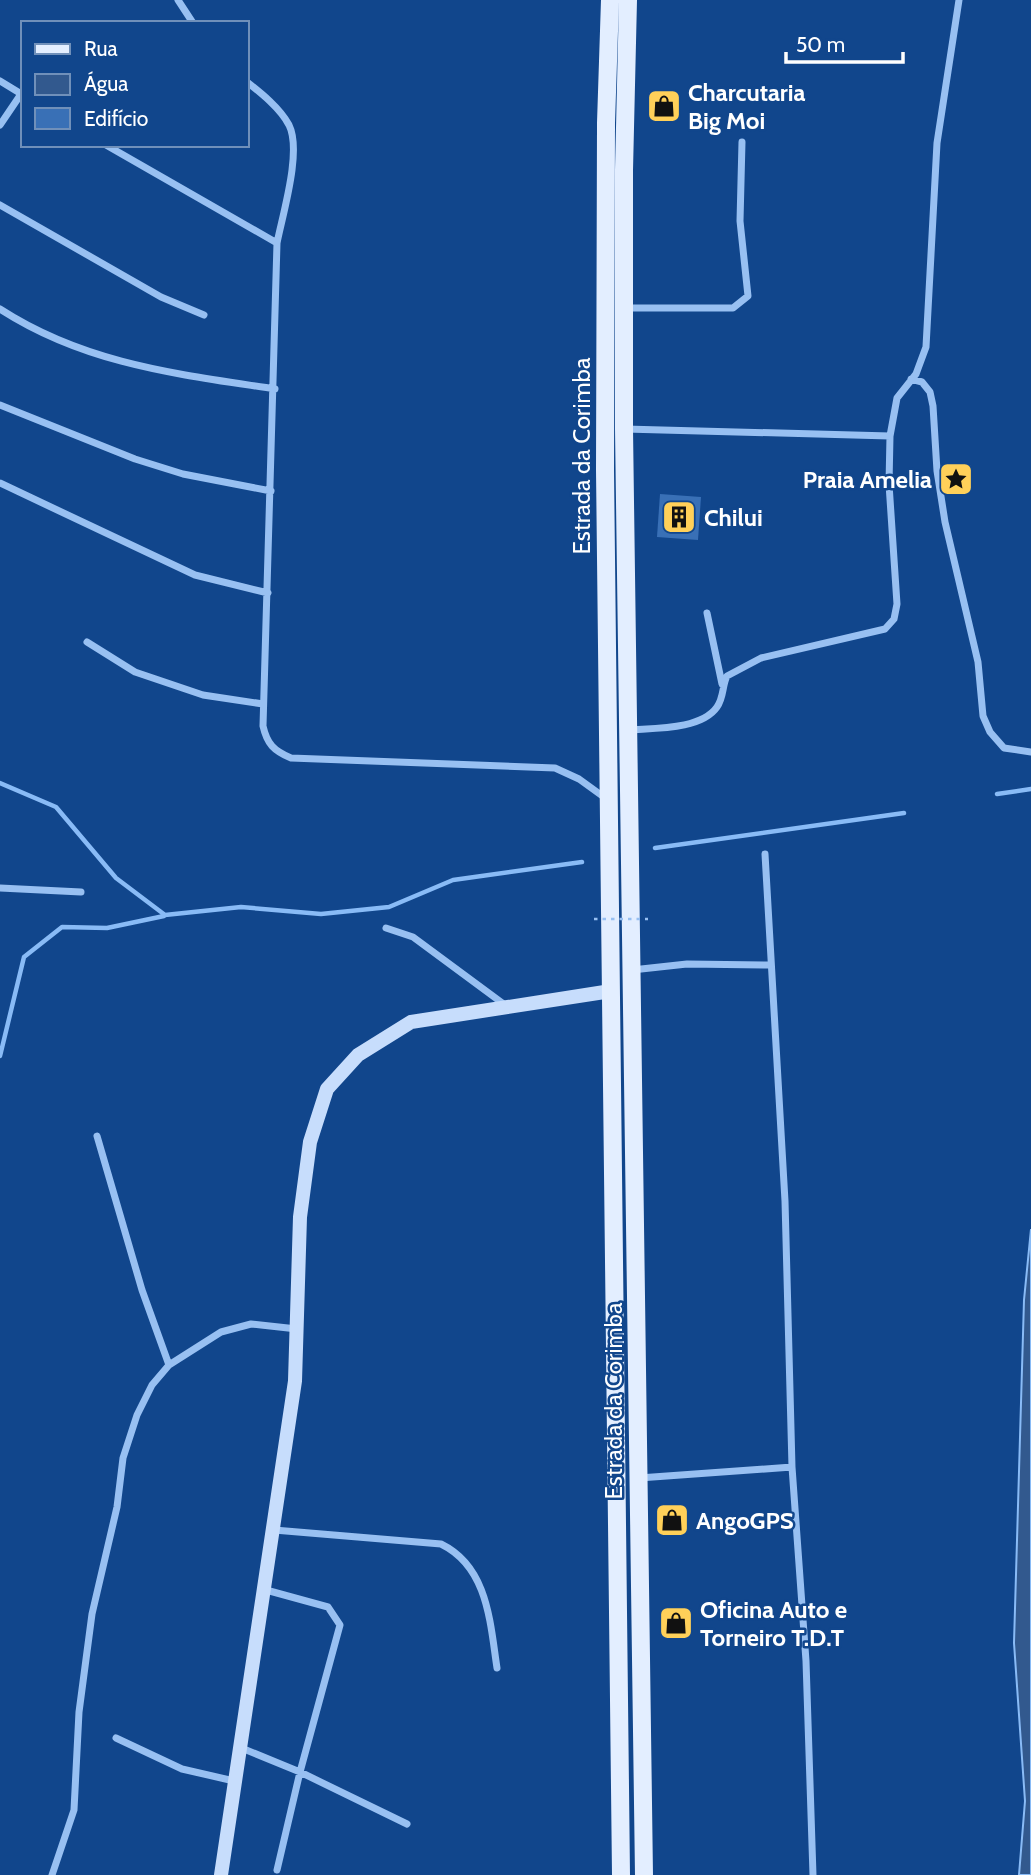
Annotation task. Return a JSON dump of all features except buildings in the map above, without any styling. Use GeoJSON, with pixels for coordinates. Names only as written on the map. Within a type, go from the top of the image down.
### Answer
{"type":"FeatureCollection","features":[{"type":"Feature","properties":{"kind":"main road","name":"Estrada da Corimba"},"geometry":{"type":"LineString","coordinates":[[610,0],[604,313],[610,802],[602,915],[611,991],[621,1875]]}},
{"type":"Feature","properties":{"kind":"main road","name":"Estrada da Corimba"},"geometry":{"type":"LineString","coordinates":[[628,0],[624,429],[629,730],[638,919],[630,970],[644,1875]]}},
{"type":"Feature","properties":{"kind":"street"},"geometry":{"type":"LineString","coordinates":[[178,0],[192,21]]}},
{"type":"Feature","properties":{"kind":"street"},"geometry":{"type":"LineString","coordinates":[[629,730],[697,720],[713,712],[719,704],[722,685],[727,676],[761,658],[885,629],[894,619],[897,604],[889,484],[890,436],[897,398],[912,379],[926,347],[937,143],[959,0]]}},
{"type":"Feature","properties":{"kind":"street"},"geometry":{"type":"LineString","coordinates":[[0,81],[21,93]]}},
{"type":"Feature","properties":{"kind":"street"},"geometry":{"type":"LineString","coordinates":[[248,83],[284,117],[293,140],[292,170],[277,243],[275,389],[263,704],[266,739],[276,751],[291,758],[555,768],[579,779],[610,802]]}},
{"type":"Feature","properties":{"kind":"street"},"geometry":{"type":"LineString","coordinates":[[0,125],[21,95]]}},
{"type":"Feature","properties":{"kind":"street"},"geometry":{"type":"LineString","coordinates":[[624,308],[733,308],[748,296],[740,221],[742,142]]}},
{"type":"Feature","properties":{"kind":"street"},"geometry":{"type":"LineString","coordinates":[[109,147],[277,243]]}},
{"type":"Feature","properties":{"kind":"street"},"geometry":{"type":"LineString","coordinates":[[0,205],[161,297],[204,315]]}},
{"type":"Feature","properties":{"kind":"street"},"geometry":{"type":"LineString","coordinates":[[0,309],[69,345],[135,367],[275,389]]}},
{"type":"Feature","properties":{"kind":"street"},"geometry":{"type":"LineString","coordinates":[[912,379],[922,383],[930,392],[933,406],[937,471],[944,522],[978,662],[984,716],[990,732],[1004,748],[1031,752]]}},
{"type":"Feature","properties":{"kind":"street"},"geometry":{"type":"LineString","coordinates":[[0,405],[135,460],[196,477],[271,491]]}},
{"type":"Feature","properties":{"kind":"street"},"geometry":{"type":"LineString","coordinates":[[624,429],[890,436]]}},
{"type":"Feature","properties":{"kind":"street"},"geometry":{"type":"LineString","coordinates":[[0,483],[195,575],[268,593]]}},
{"type":"Feature","properties":{"kind":"street"},"geometry":{"type":"LineString","coordinates":[[707,613],[722,685]]}},
{"type":"Feature","properties":{"kind":"street"},"geometry":{"type":"LineString","coordinates":[[87,642],[135,672],[204,695],[263,704]]}},
{"type":"Feature","properties":{"kind":"street"},"geometry":{"type":"LineString","coordinates":[[765,854],[785,1201],[792,1467],[806,1661],[813,1875]]}},
{"type":"Feature","properties":{"kind":"street"},"geometry":{"type":"LineString","coordinates":[[0,888],[81,892]]}},
{"type":"Feature","properties":{"kind":"street"},"geometry":{"type":"LineString","coordinates":[[386,928],[413,937],[505,1005]]}},
{"type":"Feature","properties":{"kind":"street"},"geometry":{"type":"LineString","coordinates":[[630,970],[687,964],[771,965]]}},
{"type":"Feature","properties":{"kind":"street"},"geometry":{"type":"LineString","coordinates":[[221,1875],[239,1747],[266,1590],[295,1381],[300,1217],[310,1142],[327,1089],[358,1055],[411,1022],[505,1005],[611,991]]}},
{"type":"Feature","properties":{"kind":"street"},"geometry":{"type":"LineString","coordinates":[[97,1136],[142,1290],[169,1365]]}},
{"type":"Feature","properties":{"kind":"street"},"geometry":{"type":"LineString","coordinates":[[52,1875],[74,1810],[79,1712],[92,1614],[117,1507],[123,1458],[137,1415],[152,1385],[169,1365],[236,1326],[251,1324],[298,1329]]}},
{"type":"Feature","properties":{"kind":"street"},"geometry":{"type":"LineString","coordinates":[[638,1479],[792,1467]]}},
{"type":"Feature","properties":{"kind":"street"},"geometry":{"type":"LineString","coordinates":[[274,1530],[441,1544],[456,1552],[466,1560],[487,1601],[497,1668]]}},
{"type":"Feature","properties":{"kind":"street"},"geometry":{"type":"LineString","coordinates":[[266,1590],[328,1607],[340,1625],[300,1772],[277,1870]]}},
{"type":"Feature","properties":{"kind":"street"},"geometry":{"type":"LineString","coordinates":[[116,1738],[182,1769],[234,1781]]}},
{"type":"Feature","properties":{"kind":"street"},"geometry":{"type":"LineString","coordinates":[[239,1747],[300,1772],[407,1824]]}},
{"type":"Feature","properties":{"kind":"path"},"geometry":{"type":"LineString","coordinates":[[602,915],[638,919]]}},
{"type":"Feature","properties":{"kind":"water"},"geometry":{"type":"Polygon","coordinates":[[[1031,1229],[1031,1875],[1019,1875],[1025,1801],[1014,1643],[1024,1300],[1031,1229]]]}},
{"type":"Feature","properties":{"kind":"waterway"},"geometry":{"type":"LineString","coordinates":[[0,783],[56,807],[116,878],[165,915],[241,907],[321,914],[389,907],[453,880],[582,862]]}},
{"type":"Feature","properties":{"kind":"waterway"},"geometry":{"type":"LineString","coordinates":[[997,794],[1031,789]]}},
{"type":"Feature","properties":{"kind":"waterway"},"geometry":{"type":"LineString","coordinates":[[655,848],[904,813]]}},
{"type":"Feature","properties":{"kind":"waterway"},"geometry":{"type":"LineString","coordinates":[[0,1056],[24,957],[62,927],[107,928],[164,916]]}},
{"type":"Feature","properties":{"kind":"place","name":"Charcutaria Big Moi"},"geometry":{"type":"Point","coordinates":[664,106]}},
{"type":"Feature","properties":{"kind":"place","name":"Praia Amelia"},"geometry":{"type":"Point","coordinates":[956,479]}},
{"type":"Feature","properties":{"kind":"place","name":"Chilui"},"geometry":{"type":"Point","coordinates":[679,517]}},
{"type":"Feature","properties":{"kind":"place","name":"AngoGPS"},"geometry":{"type":"Point","coordinates":[672,1520]}},
{"type":"Feature","properties":{"kind":"place","name":"Oficina Auto e Torneiro T.D.T"},"geometry":{"type":"Point","coordinates":[676,1623]}}]}
